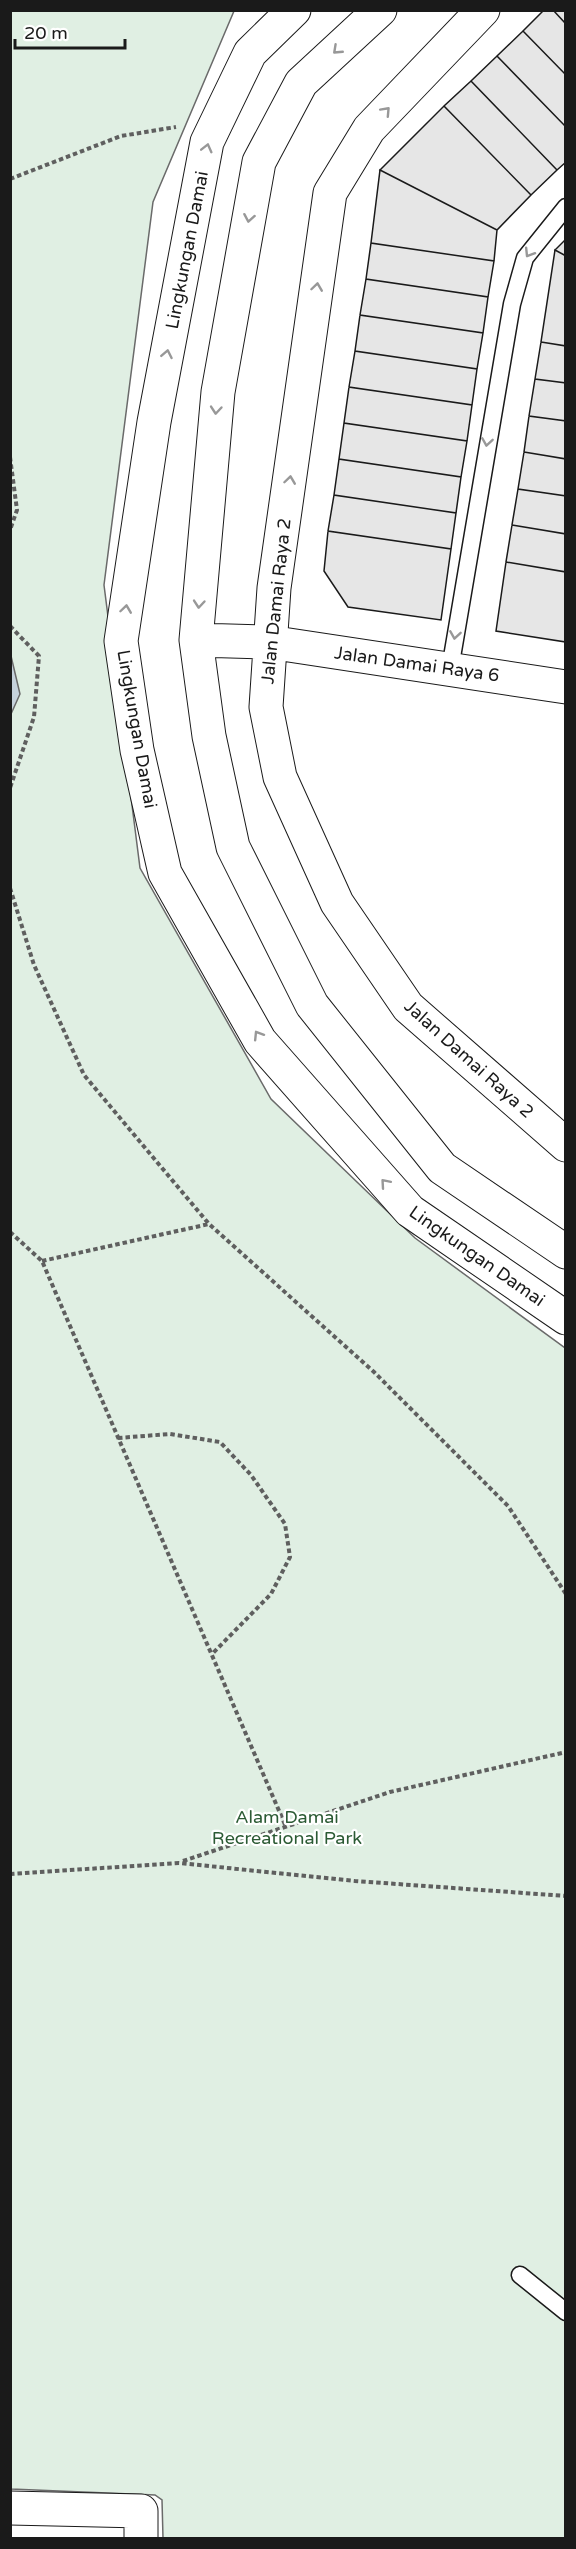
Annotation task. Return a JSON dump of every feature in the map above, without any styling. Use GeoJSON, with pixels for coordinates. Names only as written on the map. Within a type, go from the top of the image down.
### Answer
{"type":"FeatureCollection","features":[{"type":"Feature","properties":{"kind":"street","name":"Lingkungan Damai"},"geometry":{"type":"LineString","coordinates":[[294,10],[250,53],[207,142],[154,422],[122,640],[137,750],[165,873],[260,1041],[410,1211],[566,1318]]}},
{"type":"Feature","properties":{"kind":"street"},"geometry":{"type":"LineString","coordinates":[[380,10],[301,83],[259,162],[218,392],[196,640],[209,736],[233,847],[312,1005],[442,1168],[566,1252]]}},
{"type":"Feature","properties":{"kind":"street","name":"Jalan Damai Raya 2"},"geometry":{"type":"LineString","coordinates":[[483,10],[369,129],[330,193],[269,642],[267,707],[280,777],[337,903],[408,1007],[566,1144]]}},
{"type":"Feature","properties":{"kind":"street","name":"Jalan Damai Raya 6"},"geometry":{"type":"LineString","coordinates":[[196,640],[269,642],[566,687]]}},
{"type":"Feature","properties":{"kind":"street"},"geometry":{"type":"LineString","coordinates":[[10,2508],[141,2511],[141,2538]]}},
{"type":"Feature","properties":{"kind":"lane"},"geometry":{"type":"LineString","coordinates":[[450,669],[512,304],[525,258],[566,207]]}},
{"type":"Feature","properties":{"kind":"lane"},"geometry":{"type":"LineString","coordinates":[[520,2275],[566,2312]]}},
{"type":"Feature","properties":{"kind":"path"},"geometry":{"type":"LineString","coordinates":[[10,179],[121,136],[218,120]]}},
{"type":"Feature","properties":{"kind":"path"},"geometry":{"type":"LineString","coordinates":[[10,457],[17,510],[10,530]]}},
{"type":"Feature","properties":{"kind":"path"},"geometry":{"type":"LineString","coordinates":[[10,626],[39,656],[34,717],[10,788]]}},
{"type":"Feature","properties":{"kind":"path"},"geometry":{"type":"LineString","coordinates":[[10,888],[34,965],[84,1075],[209,1224],[374,1372],[508,1506],[566,1594]]}},
{"type":"Feature","properties":{"kind":"path"},"geometry":{"type":"LineString","coordinates":[[42,1261],[209,1224]]}},
{"type":"Feature","properties":{"kind":"path"},"geometry":{"type":"LineString","coordinates":[[10,1232],[42,1261],[286,1827]]}},
{"type":"Feature","properties":{"kind":"path"},"geometry":{"type":"LineString","coordinates":[[118,1438],[170,1434],[220,1443],[251,1475],[285,1524],[290,1557],[271,1594],[212,1654]]}},
{"type":"Feature","properties":{"kind":"path"},"geometry":{"type":"LineString","coordinates":[[179,1863],[390,1792],[566,1752]]}},
{"type":"Feature","properties":{"kind":"path"},"geometry":{"type":"LineString","coordinates":[[10,1874],[179,1863],[355,1881],[566,1896]]}},
{"type":"Feature","properties":{"kind":"green space","name":"Alam Damai Recreational Park"},"geometry":{"type":"Polygon","coordinates":[[[11,11],[234,11],[153,202],[104,585],[140,868],[271,1099],[415,1238],[565,1348],[565,2538],[163,2538],[162,2500],[155,2495],[11,2489],[11,11]]]}},
{"type":"Feature","properties":{"kind":"shaded area"},"geometry":{"type":"Polygon","coordinates":[[[11,656],[20,694],[10,714],[11,656]]]}},
{"type":"Feature","properties":{"kind":"building"},"geometry":{"type":"Polygon","coordinates":[[[544,10],[553,10],[566,24],[566,75],[523,31],[544,10]]]}},
{"type":"Feature","properties":{"kind":"building"},"geometry":{"type":"Polygon","coordinates":[[[553,10],[566,10],[566,24],[553,10]]]}},
{"type":"Feature","properties":{"kind":"building"},"geometry":{"type":"Polygon","coordinates":[[[523,31],[566,75],[566,127],[497,56],[523,31]]]}},
{"type":"Feature","properties":{"kind":"building"},"geometry":{"type":"Polygon","coordinates":[[[497,56],[566,127],[566,162],[557,170],[471,81],[497,56]]]}},
{"type":"Feature","properties":{"kind":"building"},"geometry":{"type":"Polygon","coordinates":[[[471,81],[557,170],[531,195],[444,106],[471,81]]]}},
{"type":"Feature","properties":{"kind":"building"},"geometry":{"type":"Polygon","coordinates":[[[444,106],[531,195],[497,230],[380,170],[444,106]]]}},
{"type":"Feature","properties":{"kind":"building"},"geometry":{"type":"Polygon","coordinates":[[[380,170],[497,230],[494,261],[371,243],[380,170]]]}},
{"type":"Feature","properties":{"kind":"building"},"geometry":{"type":"Polygon","coordinates":[[[566,239],[566,256],[555,250],[566,239]]]}},
{"type":"Feature","properties":{"kind":"building"},"geometry":{"type":"Polygon","coordinates":[[[371,243],[494,261],[488,297],[366,279],[371,243]]]}},
{"type":"Feature","properties":{"kind":"building"},"geometry":{"type":"Polygon","coordinates":[[[555,250],[566,256],[566,346],[541,342],[555,250]]]}},
{"type":"Feature","properties":{"kind":"building"},"geometry":{"type":"Polygon","coordinates":[[[366,279],[488,297],[483,333],[360,315],[366,279]]]}},
{"type":"Feature","properties":{"kind":"building"},"geometry":{"type":"Polygon","coordinates":[[[360,315],[483,333],[477,369],[355,351],[360,315]]]}},
{"type":"Feature","properties":{"kind":"building"},"geometry":{"type":"Polygon","coordinates":[[[541,342],[566,346],[566,383],[535,379],[541,342]]]}},
{"type":"Feature","properties":{"kind":"building"},"geometry":{"type":"Polygon","coordinates":[[[355,351],[477,369],[472,405],[349,387],[355,351]]]}},
{"type":"Feature","properties":{"kind":"building"},"geometry":{"type":"Polygon","coordinates":[[[535,379],[566,383],[566,421],[529,416],[535,379]]]}},
{"type":"Feature","properties":{"kind":"building"},"geometry":{"type":"Polygon","coordinates":[[[349,387],[472,405],[467,441],[344,423],[349,387]]]}},
{"type":"Feature","properties":{"kind":"building"},"geometry":{"type":"Polygon","coordinates":[[[529,416],[566,421],[566,459],[524,452],[529,416]]]}},
{"type":"Feature","properties":{"kind":"building"},"geometry":{"type":"Polygon","coordinates":[[[344,423],[467,441],[461,477],[339,459],[344,423]]]}},
{"type":"Feature","properties":{"kind":"building"},"geometry":{"type":"Polygon","coordinates":[[[524,452],[566,459],[566,496],[518,489],[524,452]]]}},
{"type":"Feature","properties":{"kind":"building"},"geometry":{"type":"Polygon","coordinates":[[[339,459],[461,477],[456,513],[334,495],[339,459]]]}},
{"type":"Feature","properties":{"kind":"building"},"geometry":{"type":"Polygon","coordinates":[[[518,489],[566,496],[566,534],[512,525],[518,489]]]}},
{"type":"Feature","properties":{"kind":"building"},"geometry":{"type":"Polygon","coordinates":[[[334,495],[456,513],[451,549],[328,531],[334,495]]]}},
{"type":"Feature","properties":{"kind":"building"},"geometry":{"type":"Polygon","coordinates":[[[512,525],[566,534],[566,572],[506,562],[512,525]]]}},
{"type":"Feature","properties":{"kind":"building"},"geometry":{"type":"Polygon","coordinates":[[[328,531],[451,549],[441,620],[348,607],[324,571],[328,531]]]}},
{"type":"Feature","properties":{"kind":"building"},"geometry":{"type":"Polygon","coordinates":[[[506,562],[566,572],[566,642],[496,631],[506,562]]]}}]}
